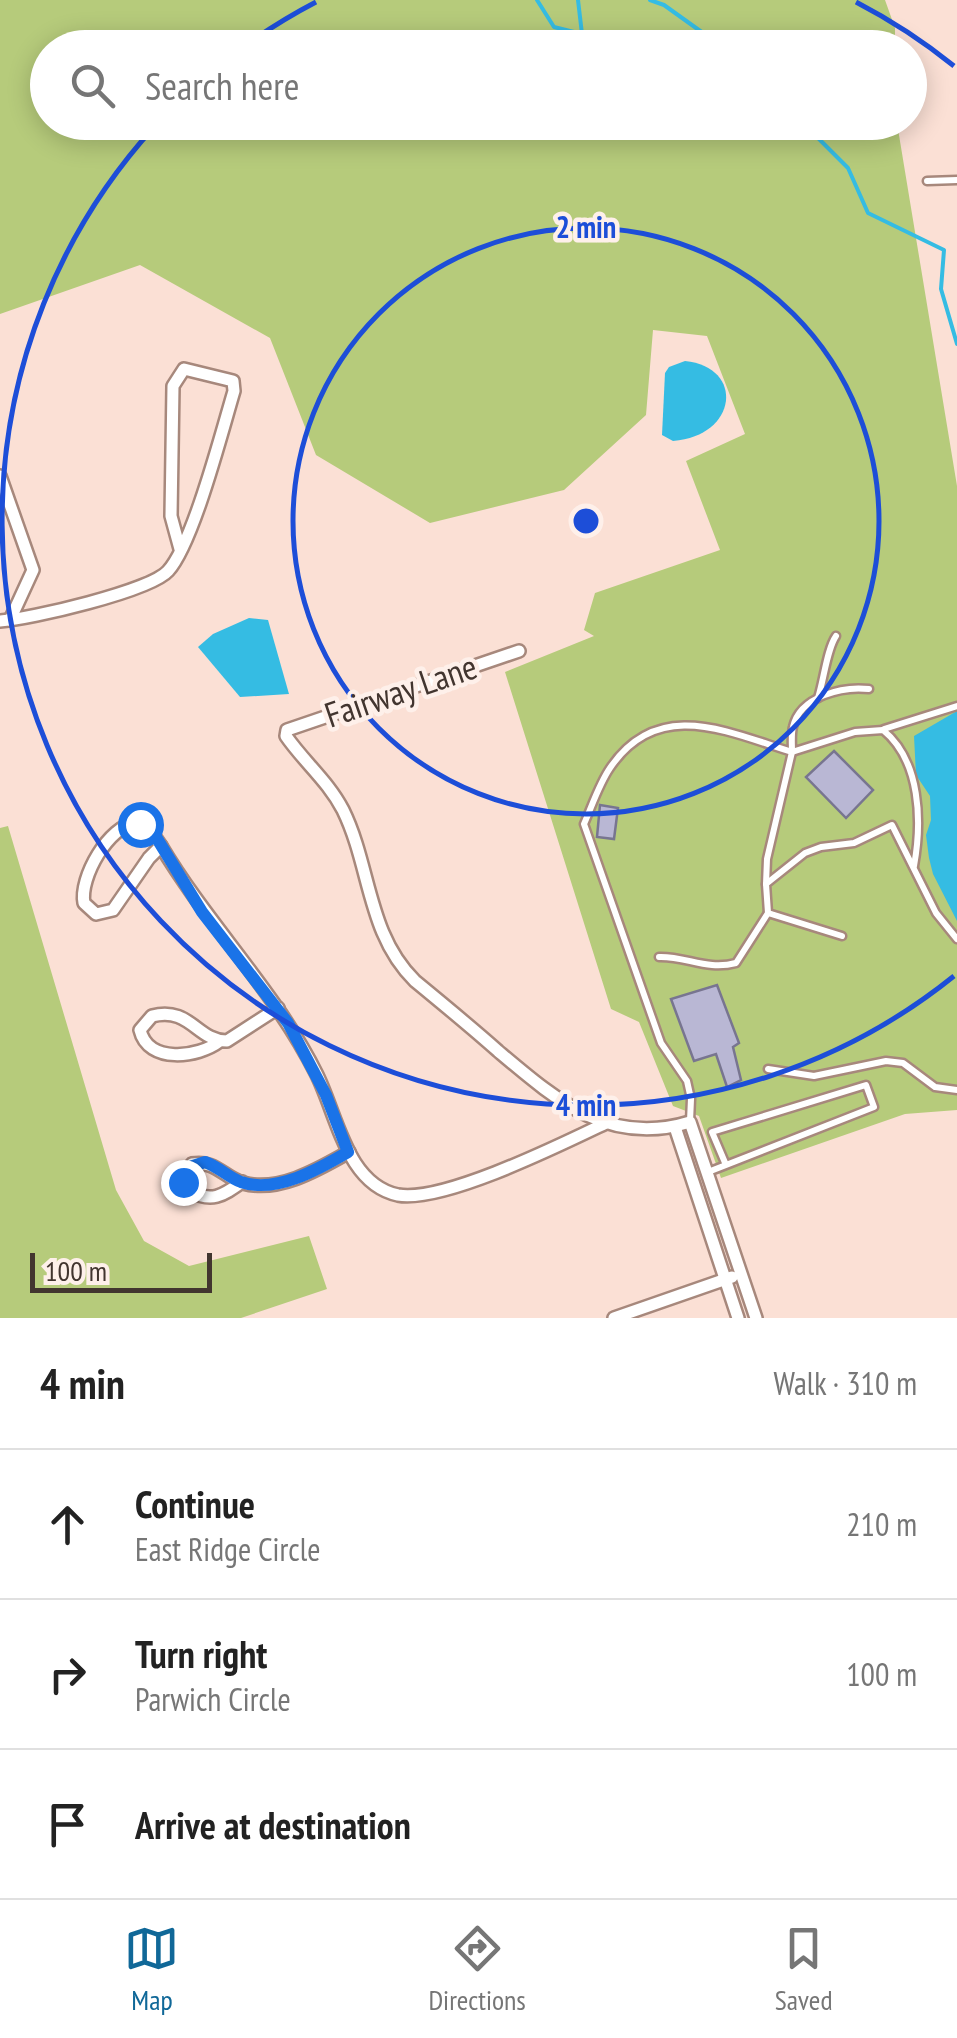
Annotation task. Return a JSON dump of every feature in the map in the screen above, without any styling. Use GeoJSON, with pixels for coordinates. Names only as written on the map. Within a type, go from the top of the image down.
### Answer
{"type":"FeatureCollection","features":[{"type":"Feature","properties":{"kind":"street"},"geometry":{"type":"LineString","coordinates":[[5,620],[148,584],[172,567],[180,548],[209,472],[235,385],[184,370],[173,386],[171,516],[180,548]]}},
{"type":"Feature","properties":{"kind":"street"},"geometry":{"type":"LineString","coordinates":[[0,476],[4,501],[33,570],[5,620]]}},
{"type":"Feature","properties":{"kind":"street","name":"Fairway Lane"},"geometry":{"type":"LineString","coordinates":[[519,652],[302,725],[286,734],[328,784],[342,808],[381,932],[405,971],[556,1099],[606,1123]]}},
{"type":"Feature","properties":{"kind":"street"},"geometry":{"type":"LineString","coordinates":[[161,846],[148,858],[114,910],[103,914],[89,911],[82,890],[112,834],[127,824],[140,824],[153,832],[202,912],[278,1008],[316,1072],[348,1152],[373,1184],[397,1194],[415,1196],[515,1165],[606,1123],[660,1130],[690,1122],[756,1318]]}},
{"type":"Feature","properties":{"kind":"street"},"geometry":{"type":"LineString","coordinates":[[220,1042],[187,1019],[170,1014],[152,1016],[140,1030],[149,1046],[166,1054],[191,1053],[234,1038],[278,1008]]}},
{"type":"Feature","properties":{"kind":"street"},"geometry":{"type":"LineString","coordinates":[[675,1127],[738,1318]]}},
{"type":"Feature","properties":{"kind":"street"},"geometry":{"type":"LineString","coordinates":[[242,1182],[227,1194],[209,1198],[189,1190],[182,1178],[192,1164],[205,1162],[242,1182],[292,1179],[348,1152]]}},
{"type":"Feature","properties":{"kind":"street"},"geometry":{"type":"LineString","coordinates":[[701,1206],[717,1201]]}},
{"type":"Feature","properties":{"kind":"street"},"geometry":{"type":"LineString","coordinates":[[614,1318],[742,1274]]}},
{"type":"Feature","properties":{"kind":"lane"},"geometry":{"type":"LineString","coordinates":[[927,181],[957,180]]}},
{"type":"Feature","properties":{"kind":"lane"},"geometry":{"type":"LineString","coordinates":[[818,698],[830,660],[828,648],[836,636]]}},
{"type":"Feature","properties":{"kind":"lane"},"geometry":{"type":"LineString","coordinates":[[659,957],[679,956],[696,966],[736,963],[768,914],[767,859],[798,715],[818,698],[849,688],[869,688]]}},
{"type":"Feature","properties":{"kind":"lane"},"geometry":{"type":"LineString","coordinates":[[690,1122],[691,1099],[686,1081],[660,1043],[584,824],[610,768],[645,735],[678,724],[700,724],[792,752],[855,732],[883,730],[957,706]]}},
{"type":"Feature","properties":{"kind":"lane"},"geometry":{"type":"LineString","coordinates":[[883,730],[894,738],[918,799],[920,829],[914,868]]}},
{"type":"Feature","properties":{"kind":"lane"},"geometry":{"type":"LineString","coordinates":[[766,884],[806,853],[820,847],[854,843],[892,825],[936,913],[957,939]]}},
{"type":"Feature","properties":{"kind":"lane"},"geometry":{"type":"LineString","coordinates":[[768,914],[842,936]]}},
{"type":"Feature","properties":{"kind":"lane"},"geometry":{"type":"LineString","coordinates":[[768,1069],[814,1076],[886,1061],[904,1062],[935,1087],[957,1090]]}},
{"type":"Feature","properties":{"kind":"lane"},"geometry":{"type":"LineString","coordinates":[[707,1172],[726,1165],[874,1107],[866,1084],[712,1132],[726,1165]]}},
{"type":"Feature","properties":{"kind":"green space"},"geometry":{"type":"Polygon","coordinates":[[[0,0],[885,0],[895,30],[30,30],[30,140],[900,140],[957,486],[957,1110],[905,1114],[721,1178],[699,1116],[673,1106],[639,1022],[611,1009],[505,672],[594,636],[584,630],[595,593],[720,550],[686,461],[745,434],[707,336],[653,330],[646,415],[564,490],[430,523],[316,455],[270,338],[140,265],[0,314],[0,0]]]}},
{"type":"Feature","properties":{"kind":"green space"},"geometry":{"type":"Polygon","coordinates":[[[8,826],[116,1190],[144,1241],[189,1266],[309,1236],[327,1289],[241,1318],[0,1318],[0,828],[8,826]]]}},
{"type":"Feature","properties":{"kind":"water"},"geometry":{"type":"Polygon","coordinates":[[[685,361],[718,375],[726,401],[711,427],[673,441],[662,435],[665,373],[669,367],[685,361]]]}},
{"type":"Feature","properties":{"kind":"water"},"geometry":{"type":"Polygon","coordinates":[[[249,618],[268,620],[289,694],[240,697],[198,647],[213,634],[249,618]]]}},
{"type":"Feature","properties":{"kind":"water"},"geometry":{"type":"Polygon","coordinates":[[[957,711],[957,921],[929,858],[926,835],[931,820],[930,796],[916,775],[914,736],[957,711]]]}},
{"type":"Feature","properties":{"kind":"building"},"geometry":{"type":"Polygon","coordinates":[[[834,751],[873,790],[846,818],[806,777],[834,751]]]}},
{"type":"Feature","properties":{"kind":"building"},"geometry":{"type":"Polygon","coordinates":[[[600,805],[618,808],[614,839],[597,837],[600,805]]]}},
{"type":"Feature","properties":{"kind":"building"},"geometry":{"type":"Polygon","coordinates":[[[717,985],[739,1043],[733,1047],[741,1080],[727,1087],[716,1054],[694,1061],[671,999],[717,985]]]}},
{"type":"Feature","properties":{"kind":"waterway"},"geometry":{"type":"LineString","coordinates":[[537,0],[554,27],[566,30]]}},
{"type":"Feature","properties":{"kind":"waterway"},"geometry":{"type":"LineString","coordinates":[[578,0],[582,30]]}},
{"type":"Feature","properties":{"kind":"waterway"},"geometry":{"type":"LineString","coordinates":[[650,0],[664,5],[699,30]]}},
{"type":"Feature","properties":{"kind":"waterway"},"geometry":{"type":"LineString","coordinates":[[820,140],[848,168],[868,213],[944,250],[941,289],[957,344]]}},
{"type":"Feature","properties":{"kind":"route"},"geometry":{"type":"LineString","coordinates":[[140,824],[153,832],[202,912],[288,1023],[316,1072],[348,1152],[302,1176],[281,1182],[249,1184],[205,1162],[187,1168],[183,1182]]}}]}
